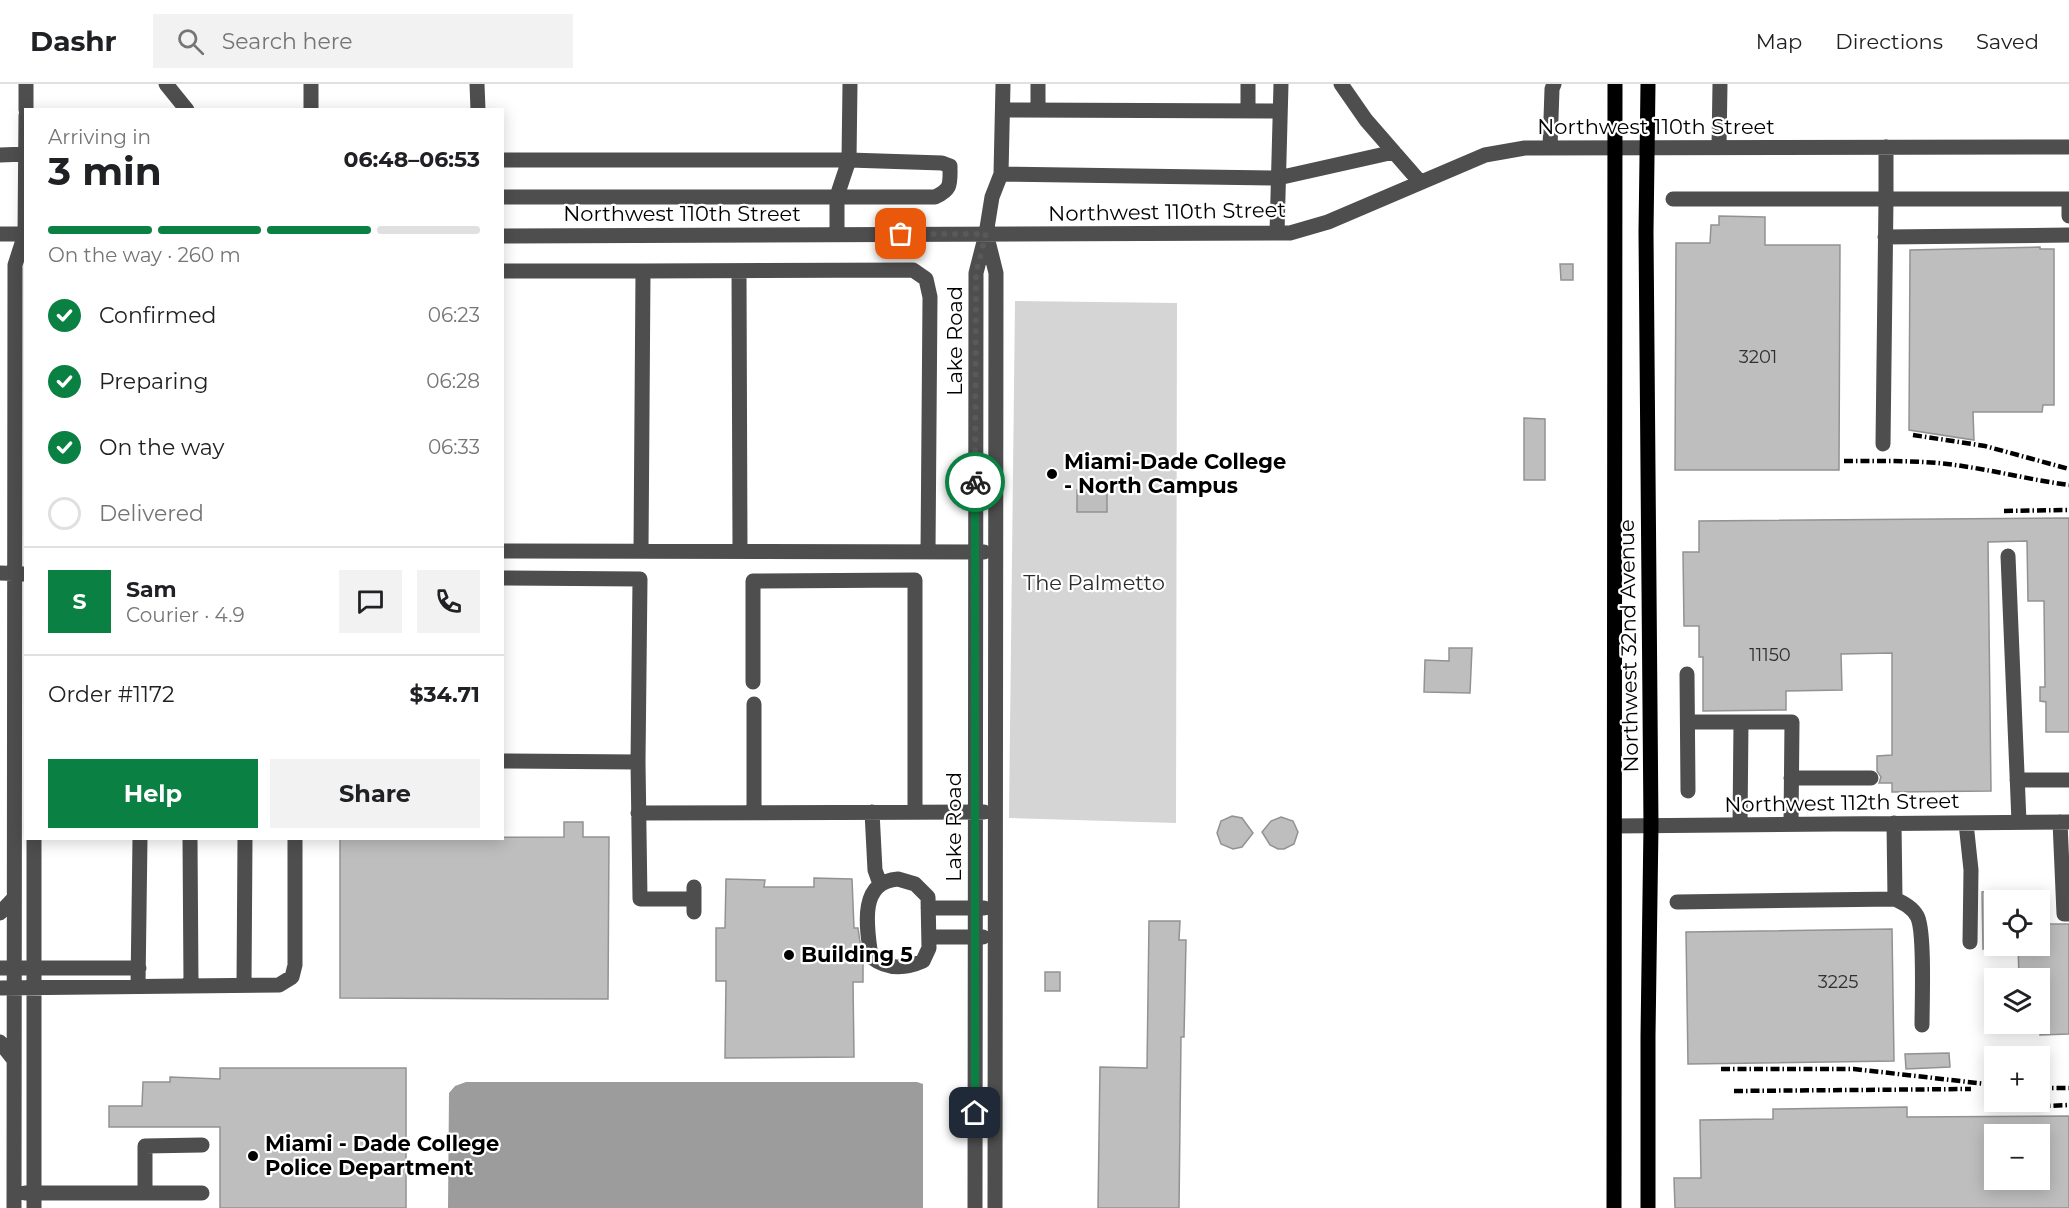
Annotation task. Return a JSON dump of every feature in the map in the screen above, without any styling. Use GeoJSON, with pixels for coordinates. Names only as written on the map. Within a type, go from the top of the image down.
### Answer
{"type":"FeatureCollection","features":[{"type":"Feature","properties":{"kind":"main road","name":"Northwest 32nd Avenue"},"geometry":{"type":"LineString","coordinates":[[1614,1208],[1615,84]]}},
{"type":"Feature","properties":{"kind":"main road","name":"Northwest 32nd Avenue"},"geometry":{"type":"LineString","coordinates":[[1648,84],[1646,232],[1651,826],[1648,1208]]}},
{"type":"Feature","properties":{"kind":"street"},"geometry":{"type":"LineString","coordinates":[[26,84],[26,108]]}},
{"type":"Feature","properties":{"kind":"street"},"geometry":{"type":"LineString","coordinates":[[166,84],[185,108]]}},
{"type":"Feature","properties":{"kind":"street"},"geometry":{"type":"LineString","coordinates":[[311,84],[311,108]]}},
{"type":"Feature","properties":{"kind":"street"},"geometry":{"type":"LineString","coordinates":[[477,84],[478,108]]}},
{"type":"Feature","properties":{"kind":"street"},"geometry":{"type":"LineString","coordinates":[[837,234],[837,196],[849,160],[850,84]]}},
{"type":"Feature","properties":{"kind":"street"},"geometry":{"type":"LineString","coordinates":[[986,234],[992,197],[1001,174],[1003,84]]}},
{"type":"Feature","properties":{"kind":"street"},"geometry":{"type":"LineString","coordinates":[[1038,84],[1038,110]]}},
{"type":"Feature","properties":{"kind":"street"},"geometry":{"type":"LineString","coordinates":[[1248,84],[1248,111]]}},
{"type":"Feature","properties":{"kind":"street"},"geometry":{"type":"LineString","coordinates":[[1277,233],[1281,84]]}},
{"type":"Feature","properties":{"kind":"street"},"geometry":{"type":"LineString","coordinates":[[1341,84],[1366,120],[1420,182]]}},
{"type":"Feature","properties":{"kind":"street"},"geometry":{"type":"LineString","coordinates":[[1719,147],[1720,84]]}},
{"type":"Feature","properties":{"kind":"street"},"geometry":{"type":"LineString","coordinates":[[1550,148],[1552,86]]}},
{"type":"Feature","properties":{"kind":"street"},"geometry":{"type":"LineString","coordinates":[[1002,110],[1280,111]]}},
{"type":"Feature","properties":{"kind":"street"},"geometry":{"type":"LineString","coordinates":[[1883,444],[1886,147]]}},
{"type":"Feature","properties":{"kind":"street","name":"Northwest 110th Street"},"geometry":{"type":"LineString","coordinates":[[504,236],[1290,233],[1328,222],[1485,155],[1525,148],[2069,147]]}},
{"type":"Feature","properties":{"kind":"street"},"geometry":{"type":"LineString","coordinates":[[1001,174],[1278,178],[1394,152]]}},
{"type":"Feature","properties":{"kind":"street"},"geometry":{"type":"LineString","coordinates":[[0,155],[24,154]]}},
{"type":"Feature","properties":{"kind":"street"},"geometry":{"type":"LineString","coordinates":[[504,160],[849,160],[942,163],[950,166],[950,186],[945,192],[934,197],[504,197]]}},
{"type":"Feature","properties":{"kind":"street"},"geometry":{"type":"LineString","coordinates":[[1672,199],[2069,199],[2069,216]]}},
{"type":"Feature","properties":{"kind":"street"},"geometry":{"type":"LineString","coordinates":[[0,234],[24,235]]}},
{"type":"Feature","properties":{"kind":"street","name":"Lake Road"},"geometry":{"type":"LineString","coordinates":[[975,1208],[976,273],[986,234]]}},
{"type":"Feature","properties":{"kind":"street","name":"Lake Road"},"geometry":{"type":"LineString","coordinates":[[986,234],[996,273],[995,1208]]}},
{"type":"Feature","properties":{"kind":"street"},"geometry":{"type":"LineString","coordinates":[[1886,237],[2069,235]]}},
{"type":"Feature","properties":{"kind":"street"},"geometry":{"type":"LineString","coordinates":[[24,238],[15,265],[14,574],[20,827],[7,968],[14,1060],[14,1201],[145,1193],[202,1193]]}},
{"type":"Feature","properties":{"kind":"street"},"geometry":{"type":"LineString","coordinates":[[504,271],[913,270],[926,279],[930,297],[928,552]]}},
{"type":"Feature","properties":{"kind":"street"},"geometry":{"type":"LineString","coordinates":[[739,271],[740,551]]}},
{"type":"Feature","properties":{"kind":"street"},"geometry":{"type":"LineString","coordinates":[[641,551],[643,272]]}},
{"type":"Feature","properties":{"kind":"street"},"geometry":{"type":"LineString","coordinates":[[504,551],[996,552]]}},
{"type":"Feature","properties":{"kind":"street"},"geometry":{"type":"LineString","coordinates":[[2008,556],[2019,822]]}},
{"type":"Feature","properties":{"kind":"street"},"geometry":{"type":"LineString","coordinates":[[504,578],[640,579],[639,899],[694,899]]}},
{"type":"Feature","properties":{"kind":"street"},"geometry":{"type":"LineString","coordinates":[[753,682],[753,581],[915,580],[915,812]]}},
{"type":"Feature","properties":{"kind":"street"},"geometry":{"type":"LineString","coordinates":[[1687,674],[1688,791]]}},
{"type":"Feature","properties":{"kind":"street"},"geometry":{"type":"LineString","coordinates":[[754,704],[754,813]]}},
{"type":"Feature","properties":{"kind":"street"},"geometry":{"type":"LineString","coordinates":[[1688,722],[1792,722],[1791,824]]}},
{"type":"Feature","properties":{"kind":"street"},"geometry":{"type":"LineString","coordinates":[[1740,825],[1741,722]]}},
{"type":"Feature","properties":{"kind":"street"},"geometry":{"type":"LineString","coordinates":[[504,761],[638,762]]}},
{"type":"Feature","properties":{"kind":"street"},"geometry":{"type":"LineString","coordinates":[[1791,778],[1871,778]]}},
{"type":"Feature","properties":{"kind":"street"},"geometry":{"type":"LineString","coordinates":[[2017,780],[2069,780]]}},
{"type":"Feature","properties":{"kind":"street"},"geometry":{"type":"LineString","coordinates":[[872,812],[875,870],[880,884]]}},
{"type":"Feature","properties":{"kind":"street"},"geometry":{"type":"LineString","coordinates":[[638,813],[996,812]]}},
{"type":"Feature","properties":{"kind":"street"},"geometry":{"type":"LineString","coordinates":[[2065,822],[2064,914],[2069,914]]}},
{"type":"Feature","properties":{"kind":"street","name":"Northwest 112th Street"},"geometry":{"type":"LineString","coordinates":[[1615,826],[2065,822]]}},
{"type":"Feature","properties":{"kind":"street"},"geometry":{"type":"LineString","coordinates":[[1894,823],[1895,899]]}},
{"type":"Feature","properties":{"kind":"street"},"geometry":{"type":"LineString","coordinates":[[1966,823],[1971,870],[1970,942]]}},
{"type":"Feature","properties":{"kind":"street"},"geometry":{"type":"LineString","coordinates":[[34,840],[34,1201]]}},
{"type":"Feature","properties":{"kind":"street"},"geometry":{"type":"LineString","coordinates":[[138,986],[140,840]]}},
{"type":"Feature","properties":{"kind":"street"},"geometry":{"type":"LineString","coordinates":[[190,840],[190,984]]}},
{"type":"Feature","properties":{"kind":"street"},"geometry":{"type":"LineString","coordinates":[[244,985],[245,840]]}},
{"type":"Feature","properties":{"kind":"street"},"geometry":{"type":"LineString","coordinates":[[7,988],[190,984],[279,985],[287,982],[294,972],[295,840]]}},
{"type":"Feature","properties":{"kind":"street"},"geometry":{"type":"LineString","coordinates":[[898,879],[915,884],[928,897],[929,948],[923,961],[912,966],[896,968],[881,965],[871,957],[868,937],[868,900],[880,884],[887,880],[898,879]]}},
{"type":"Feature","properties":{"kind":"street"},"geometry":{"type":"LineString","coordinates":[[0,913],[14,898]]}},
{"type":"Feature","properties":{"kind":"street"},"geometry":{"type":"LineString","coordinates":[[1677,902],[1895,899],[1911,907],[1918,918],[1921,934],[1922,1024]]}},
{"type":"Feature","properties":{"kind":"street"},"geometry":{"type":"LineString","coordinates":[[928,908],[996,908]]}},
{"type":"Feature","properties":{"kind":"street"},"geometry":{"type":"LineString","coordinates":[[929,937],[995,937]]}},
{"type":"Feature","properties":{"kind":"street"},"geometry":{"type":"LineString","coordinates":[[7,968],[139,968]]}},
{"type":"Feature","properties":{"kind":"street"},"geometry":{"type":"LineString","coordinates":[[0,1042],[14,1060]]}},
{"type":"Feature","properties":{"kind":"street"},"geometry":{"type":"LineString","coordinates":[[145,1193],[145,1146],[202,1145]]}},
{"type":"Feature","properties":{"kind":"green space","name":"The Palmetto"},"geometry":{"type":"Polygon","coordinates":[[[1015,301],[1177,303],[1176,823],[1009,818],[1015,301]]]}},
{"type":"Feature","properties":{"kind":"shaded area"},"geometry":{"type":"Polygon","coordinates":[[[466,1082],[917,1082],[923,1084],[923,1208],[448,1208],[449,1093],[455,1086],[466,1082]]]}},
{"type":"Feature","properties":{"kind":"building"},"geometry":{"type":"Polygon","coordinates":[[[1719,216],[1765,217],[1765,245],[1840,245],[1839,470],[1675,470],[1676,243],[1710,243],[1711,225],[1719,225],[1719,216]]]}},
{"type":"Feature","properties":{"kind":"building"},"geometry":{"type":"Polygon","coordinates":[[[2040,247],[2040,249],[2054,249],[2054,405],[2043,405],[2042,412],[1973,412],[1974,440],[1909,430],[1910,250],[2040,247]]]}},
{"type":"Feature","properties":{"kind":"building"},"geometry":{"type":"Polygon","coordinates":[[[1560,264],[1573,264],[1573,280],[1561,280],[1560,264]]]}},
{"type":"Feature","properties":{"kind":"building"},"geometry":{"type":"Polygon","coordinates":[[[1524,418],[1545,419],[1545,480],[1524,480],[1524,418]]]}},
{"type":"Feature","properties":{"kind":"building"},"geometry":{"type":"Polygon","coordinates":[[[1077,490],[1107,490],[1107,512],[1077,512],[1077,490]]]}},
{"type":"Feature","properties":{"kind":"building"},"geometry":{"type":"Polygon","coordinates":[[[2069,518],[2069,732],[2046,732],[2046,702],[2040,701],[2040,687],[2045,687],[2044,601],[2028,601],[2027,541],[1988,542],[1991,791],[1892,792],[1892,783],[1879,783],[1881,777],[1877,771],[1877,756],[1892,755],[1892,653],[1841,654],[1842,690],[1786,691],[1786,710],[1703,711],[1703,657],[1699,657],[1699,626],[1684,626],[1683,552],[1699,552],[1699,521],[2069,518]]]}},
{"type":"Feature","properties":{"kind":"building"},"geometry":{"type":"Polygon","coordinates":[[[1449,648],[1472,648],[1470,693],[1424,692],[1425,660],[1449,661],[1449,648]]]}},
{"type":"Feature","properties":{"kind":"building"},"geometry":{"type":"Polygon","coordinates":[[[1232,816],[1242,818],[1253,833],[1242,847],[1233,849],[1221,844],[1217,833],[1221,821],[1232,816]]]}},
{"type":"Feature","properties":{"kind":"building"},"geometry":{"type":"Polygon","coordinates":[[[1281,817],[1293,821],[1298,832],[1294,844],[1278,849],[1270,845],[1262,832],[1271,821],[1281,817]]]}},
{"type":"Feature","properties":{"kind":"building"},"geometry":{"type":"Polygon","coordinates":[[[564,822],[583,822],[583,837],[609,837],[608,999],[340,998],[340,840],[504,840],[504,837],[564,837],[564,822]]]}},
{"type":"Feature","properties":{"kind":"building","name":"Building 5"},"geometry":{"type":"Polygon","coordinates":[[[814,878],[852,879],[854,928],[858,928],[863,962],[863,982],[853,982],[854,1057],[725,1058],[726,981],[716,981],[716,928],[725,928],[726,879],[765,880],[764,887],[814,887],[814,878]]]}},
{"type":"Feature","properties":{"kind":"building"},"geometry":{"type":"Polygon","coordinates":[[[1982,892],[1984,892],[1984,949],[1983,949],[1982,892]]]}},
{"type":"Feature","properties":{"kind":"building"},"geometry":{"type":"Polygon","coordinates":[[[1149,921],[1180,921],[1179,940],[1186,940],[1184,1037],[1181,1037],[1179,1208],[1098,1208],[1100,1067],[1147,1068],[1149,921]]]}},
{"type":"Feature","properties":{"kind":"building"},"geometry":{"type":"Polygon","coordinates":[[[2050,924],[2069,924],[2069,1034],[2040,1035],[2050,1034],[2050,968],[2019,968],[2018,956],[2050,956],[2050,924]]]}},
{"type":"Feature","properties":{"kind":"building"},"geometry":{"type":"Polygon","coordinates":[[[1892,929],[1894,1061],[1688,1064],[1686,932],[1892,929]]]}},
{"type":"Feature","properties":{"kind":"building"},"geometry":{"type":"Polygon","coordinates":[[[1045,972],[1060,972],[1060,991],[1045,991],[1045,972]]]}},
{"type":"Feature","properties":{"kind":"building"},"geometry":{"type":"Polygon","coordinates":[[[1949,1053],[1950,1067],[1906,1069],[1905,1054],[1949,1053]]]}},
{"type":"Feature","properties":{"kind":"building"},"geometry":{"type":"Polygon","coordinates":[[[220,1068],[406,1068],[406,1208],[220,1208],[220,1127],[109,1127],[109,1106],[142,1106],[143,1082],[170,1082],[170,1077],[220,1079],[220,1068]]]}},
{"type":"Feature","properties":{"kind":"building"},"geometry":{"type":"Polygon","coordinates":[[[1907,1107],[1907,1117],[2069,1116],[2069,1208],[1675,1208],[1674,1178],[1701,1178],[1700,1120],[1773,1119],[1773,1109],[1907,1107]]]}},
{"type":"Feature","properties":{"kind":"railway"},"geometry":{"type":"LineString","coordinates":[[1913,435],[1985,446],[2069,469]]}},
{"type":"Feature","properties":{"kind":"railway"},"geometry":{"type":"LineString","coordinates":[[1844,461],[1941,463],[2069,485]]}},
{"type":"Feature","properties":{"kind":"railway"},"geometry":{"type":"LineString","coordinates":[[2004,511],[2069,510]]}},
{"type":"Feature","properties":{"kind":"railway"},"geometry":{"type":"LineString","coordinates":[[1721,1069],[1854,1069],[1984,1084]]}},
{"type":"Feature","properties":{"kind":"railway"},"geometry":{"type":"LineString","coordinates":[[2050,1088],[2069,1088]]}},
{"type":"Feature","properties":{"kind":"railway"},"geometry":{"type":"LineString","coordinates":[[1734,1091],[1971,1089]]}},
{"type":"Feature","properties":{"kind":"railway"},"geometry":{"type":"LineString","coordinates":[[2050,1106],[2069,1105]]}},
{"type":"Feature","properties":{"kind":"way so far"},"geometry":{"type":"LineString","coordinates":[[901,234],[986,234],[976,273],[975,482]]}},
{"type":"Feature","properties":{"kind":"place","name":"Miami-Dade College - North Campus"},"geometry":{"type":"Point","coordinates":[1052,474]}},
{"type":"Feature","properties":{"kind":"place","name":"Building 5"},"geometry":{"type":"Point","coordinates":[789,955]}},
{"type":"Feature","properties":{"kind":"place","name":"Miami - Dade College Police Department"},"geometry":{"type":"Point","coordinates":[253,1156]}},
{"type":"Feature","properties":{"kind":"route"},"geometry":{"type":"LineString","coordinates":[[975,482],[975,1113]]}}]}
